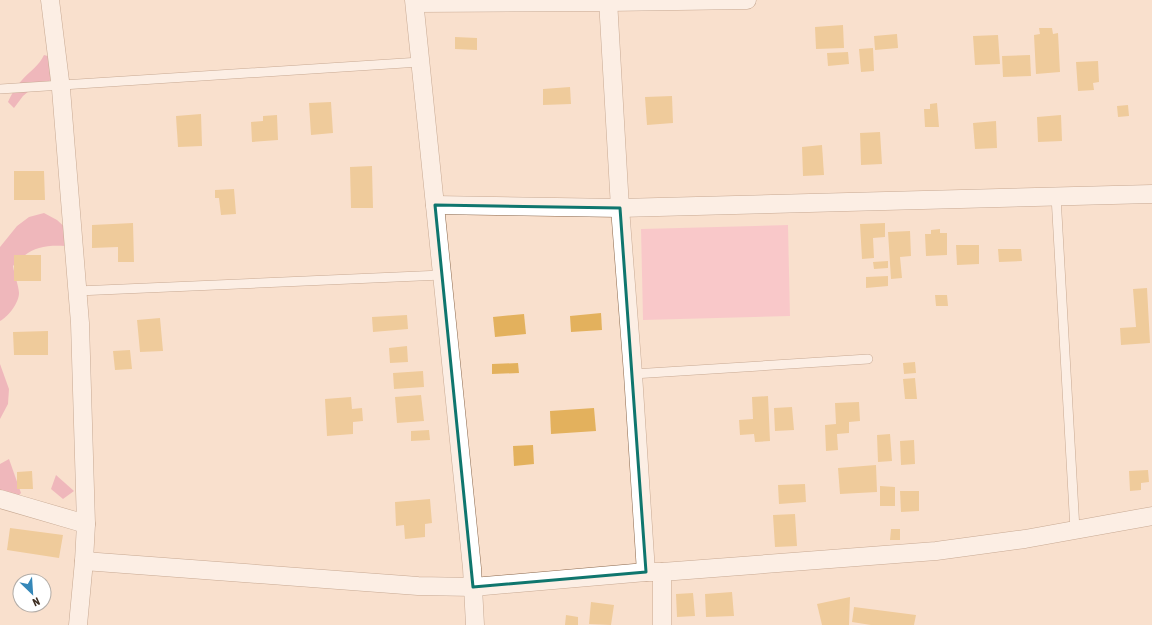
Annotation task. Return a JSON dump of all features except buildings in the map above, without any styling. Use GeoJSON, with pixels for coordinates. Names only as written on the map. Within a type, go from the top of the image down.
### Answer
{"type":"FeatureCollection","features":[{"type":"Feature","properties":{"kind":"street"},"geometry":{"type":"LineString","coordinates":[[50,0],[60,85],[80,323],[86,524],[78,625]]}},
{"type":"Feature","properties":{"kind":"street"},"geometry":{"type":"LineString","coordinates":[[475,625],[473,587],[414,1],[747,0]]}},
{"type":"Feature","properties":{"kind":"street"},"geometry":{"type":"LineString","coordinates":[[608,1],[620,208],[633,374],[654,572],[662,625]]}},
{"type":"Feature","properties":{"kind":"street"},"geometry":{"type":"LineString","coordinates":[[435,204],[620,208],[1152,194]]}},
{"type":"Feature","properties":{"kind":"street"},"geometry":{"type":"LineString","coordinates":[[0,499],[86,524]]}},
{"type":"Feature","properties":{"kind":"street"},"geometry":{"type":"LineString","coordinates":[[84,561],[418,586],[473,587],[654,572],[936,552],[1025,539],[1152,516]]}},
{"type":"Feature","properties":{"kind":"lane"},"geometry":{"type":"LineString","coordinates":[[0,89],[420,62]]}},
{"type":"Feature","properties":{"kind":"lane"},"geometry":{"type":"LineString","coordinates":[[1056,196],[1075,530]]}},
{"type":"Feature","properties":{"kind":"lane"},"geometry":{"type":"LineString","coordinates":[[77,291],[442,275]]}},
{"type":"Feature","properties":{"kind":"lane"},"geometry":{"type":"LineString","coordinates":[[633,374],[868,359]]}},
{"type":"Feature","properties":{"kind":"highlighted area"},"geometry":{"type":"Polygon","coordinates":[[[435,205],[620,208],[646,572],[473,587],[435,205]]]}},
{"type":"Feature","properties":{"kind":"shaded area"},"geometry":{"type":"Polygon","coordinates":[[[44,55],[51,57],[59,76],[29,91],[14,108],[8,102],[13,93],[22,80],[40,62],[44,55]]]}},
{"type":"Feature","properties":{"kind":"shaded area"},"geometry":{"type":"Polygon","coordinates":[[[44,213],[57,220],[68,230],[65,246],[49,246],[36,249],[25,255],[13,266],[19,290],[19,297],[12,309],[0,321],[0,247],[17,226],[29,217],[44,213]]]}},
{"type":"Feature","properties":{"kind":"shaded area"},"geometry":{"type":"Polygon","coordinates":[[[788,225],[790,316],[643,320],[641,229],[788,225]]]}},
{"type":"Feature","properties":{"kind":"shaded area"},"geometry":{"type":"Polygon","coordinates":[[[0,364],[9,389],[8,404],[0,419],[0,364]]]}},
{"type":"Feature","properties":{"kind":"shaded area"},"geometry":{"type":"Polygon","coordinates":[[[9,459],[21,493],[11,504],[0,509],[0,464],[9,459]]]}},
{"type":"Feature","properties":{"kind":"shaded area"},"geometry":{"type":"Polygon","coordinates":[[[56,475],[74,491],[63,499],[51,489],[56,475]]]}}]}
